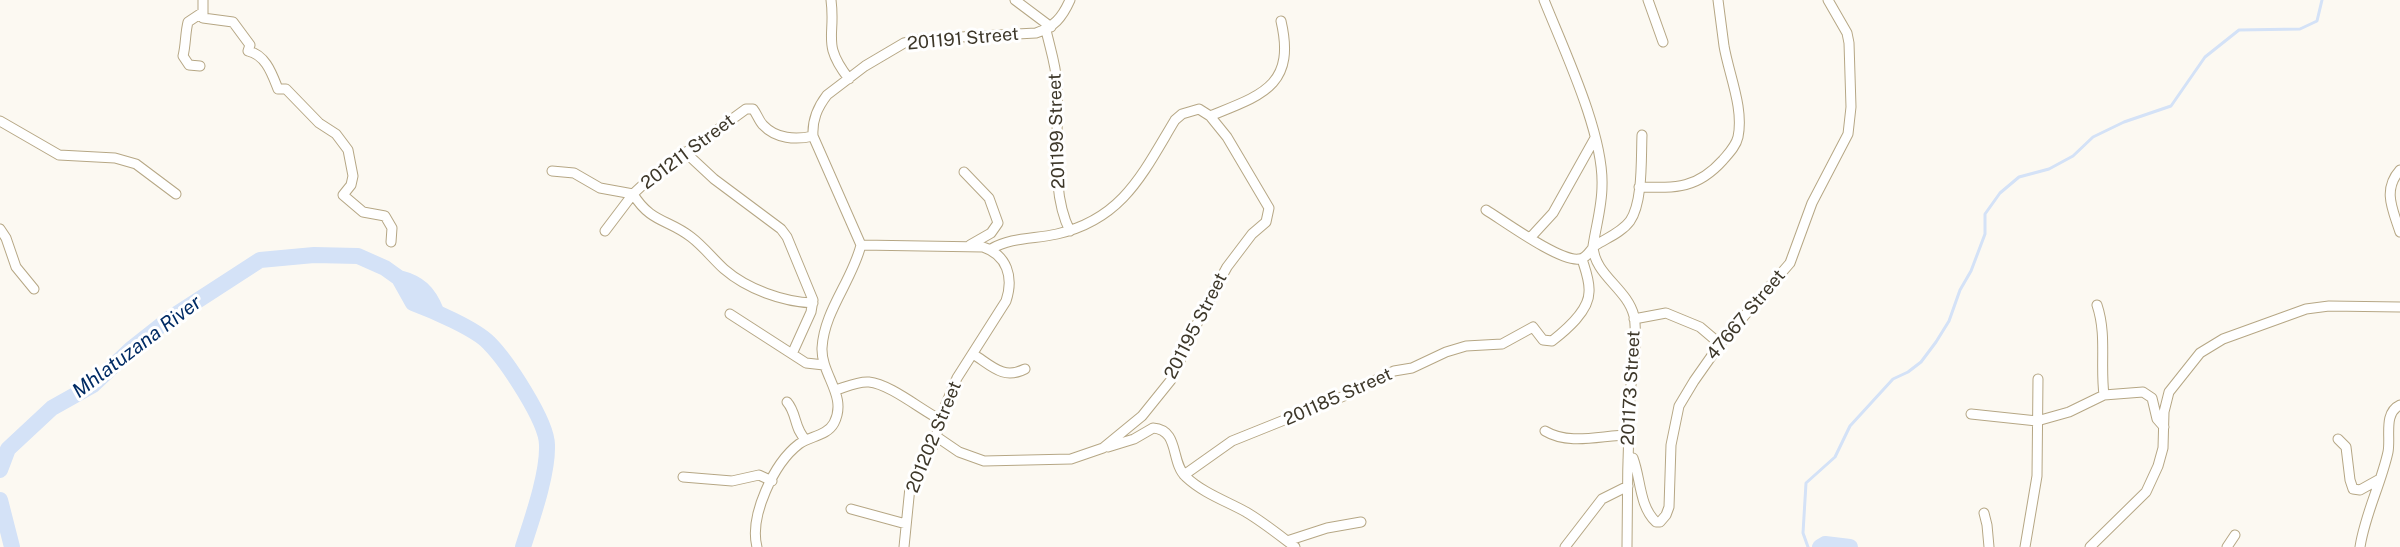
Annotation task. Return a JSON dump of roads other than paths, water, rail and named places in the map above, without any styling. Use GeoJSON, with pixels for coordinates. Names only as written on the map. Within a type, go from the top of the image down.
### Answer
{"type":"FeatureCollection","features":[{"type":"Feature","properties":{"kind":"street"},"geometry":{"type":"LineString","coordinates":[[203,0],[203,18],[233,22],[250,45],[248,51],[255,53],[268,66],[278,89],[286,89],[319,123],[336,134],[348,150],[353,176],[351,185],[343,195],[363,212],[385,216],[392,228],[392,242]]}},
{"type":"Feature","properties":{"kind":"street"},"geometry":{"type":"LineString","coordinates":[[831,0],[833,54],[849,79]]}},
{"type":"Feature","properties":{"kind":"street"},"geometry":{"type":"LineString","coordinates":[[1015,0],[1048,28],[1065,13],[1070,0]]}},
{"type":"Feature","properties":{"kind":"street"},"geometry":{"type":"LineString","coordinates":[[1544,0],[1595,138],[1602,185],[1593,247]]}},
{"type":"Feature","properties":{"kind":"street"},"geometry":{"type":"LineString","coordinates":[[1648,0],[1663,42]]}},
{"type":"Feature","properties":{"kind":"street"},"geometry":{"type":"LineString","coordinates":[[1639,187],[1668,188],[1697,182],[1713,171],[1737,143],[1739,128],[1736,98],[1724,47],[1718,0]]}},
{"type":"Feature","properties":{"kind":"street","name":"47667 Street"},"geometry":{"type":"LineString","coordinates":[[1628,460],[1633,458],[1636,466],[1646,510],[1656,522],[1660,522],[1669,507],[1671,445],[1679,406],[1720,344],[1790,262],[1812,203],[1848,134],[1851,107],[1849,44],[1847,33],[1828,0]]}},
{"type":"Feature","properties":{"kind":"street"},"geometry":{"type":"LineString","coordinates":[[200,66],[189,65],[183,56],[188,39],[185,32],[188,22],[203,12]]}},
{"type":"Feature","properties":{"kind":"street"},"geometry":{"type":"LineString","coordinates":[[861,245],[968,246],[991,249],[1004,242],[1070,231],[1088,225],[1127,196],[1175,120],[1182,114],[1199,109],[1210,116],[1263,92],[1276,80],[1286,56],[1281,21]]}},
{"type":"Feature","properties":{"kind":"street","name":"201191 Street"},"geometry":{"type":"LineString","coordinates":[[813,136],[813,121],[819,106],[827,95],[895,47],[912,41],[1035,33],[1048,28]]}},
{"type":"Feature","properties":{"kind":"street","name":"201199 Street"},"geometry":{"type":"LineString","coordinates":[[1048,28],[1057,80],[1059,193],[1064,219],[1070,231]]}},
{"type":"Feature","properties":{"kind":"street","name":"201211 Street"},"geometry":{"type":"LineString","coordinates":[[604,231],[633,194],[685,152],[749,109],[755,111],[765,127],[775,134],[793,139],[813,136]]}},
{"type":"Feature","properties":{"kind":"street","name":"201195 Street"},"geometry":{"type":"LineString","coordinates":[[937,436],[959,452],[984,461],[1071,459],[1103,448],[1142,416],[1171,380],[1203,311],[1227,267],[1252,234],[1269,218],[1269,208],[1265,200],[1227,137],[1210,116]]}},
{"type":"Feature","properties":{"kind":"street"},"geometry":{"type":"LineString","coordinates":[[0,121],[58,155],[115,158],[136,164],[176,194]]}},
{"type":"Feature","properties":{"kind":"street"},"geometry":{"type":"LineString","coordinates":[[1486,210],[1530,238],[1566,257],[1582,259],[1593,247],[1630,221],[1636,206],[1639,187],[1642,135]]}},
{"type":"Feature","properties":{"kind":"street"},"geometry":{"type":"LineString","coordinates":[[757,547],[758,511],[772,481],[791,452],[806,440],[822,434],[832,426],[837,416],[836,390],[824,365],[822,349],[826,326],[861,245],[813,136]]}},
{"type":"Feature","properties":{"kind":"street"},"geometry":{"type":"LineString","coordinates":[[1530,238],[1553,213],[1595,138]]}},
{"type":"Feature","properties":{"kind":"street"},"geometry":{"type":"LineString","coordinates":[[685,152],[714,179],[784,232],[813,303],[792,354]]}},
{"type":"Feature","properties":{"kind":"street"},"geometry":{"type":"LineString","coordinates":[[2400,170],[2394,178],[2389,193],[2389,200],[2400,232]]}},
{"type":"Feature","properties":{"kind":"street"},"geometry":{"type":"LineString","coordinates":[[552,171],[571,172],[600,188],[633,194],[647,213],[689,235],[738,279],[778,297],[800,303],[813,303]]}},
{"type":"Feature","properties":{"kind":"street"},"geometry":{"type":"LineString","coordinates":[[964,172],[989,198],[998,223],[992,233],[968,246]]}},
{"type":"Feature","properties":{"kind":"street"},"geometry":{"type":"LineString","coordinates":[[0,229],[6,238],[16,267],[33,289]]}},
{"type":"Feature","properties":{"kind":"street","name":"201173 Street"},"geometry":{"type":"LineString","coordinates":[[1593,247],[1596,262],[1626,300],[1634,319],[1627,547]]}},
{"type":"Feature","properties":{"kind":"street","name":"201202 Street"},"geometry":{"type":"LineString","coordinates":[[904,547],[910,487],[937,436],[957,378],[1006,301],[1009,292],[1009,272],[1006,264],[991,249]]}},
{"type":"Feature","properties":{"kind":"street","name":"201185 Street"},"geometry":{"type":"LineString","coordinates":[[1184,475],[1232,441],[1333,401],[1394,371],[1412,368],[1446,352],[1466,346],[1502,344],[1533,327],[1543,340],[1552,341],[1584,309],[1587,303],[1590,288],[1582,259]]}},
{"type":"Feature","properties":{"kind":"street"},"geometry":{"type":"LineString","coordinates":[[2097,305],[2104,331],[2102,374],[2104,395]]}},
{"type":"Feature","properties":{"kind":"street"},"geometry":{"type":"LineString","coordinates":[[2090,547],[2146,492],[2158,466],[2163,448],[2166,401],[2169,392],[2200,353],[2223,339],[2306,309],[2329,306],[2400,307]]}},
{"type":"Feature","properties":{"kind":"street"},"geometry":{"type":"LineString","coordinates":[[1634,319],[1666,313],[1700,327],[1720,344]]}},
{"type":"Feature","properties":{"kind":"street"},"geometry":{"type":"LineString","coordinates":[[730,314],[811,365],[824,365]]}},
{"type":"Feature","properties":{"kind":"street"},"geometry":{"type":"LineString","coordinates":[[973,354],[1006,374],[1015,374],[1025,369]]}},
{"type":"Feature","properties":{"kind":"street"},"geometry":{"type":"LineString","coordinates":[[2025,547],[2037,476],[2038,379]]}},
{"type":"Feature","properties":{"kind":"street"},"geometry":{"type":"LineString","coordinates":[[836,390],[871,382],[886,388],[941,420]]}},
{"type":"Feature","properties":{"kind":"street"},"geometry":{"type":"LineString","coordinates":[[1971,414],[2037,421],[2069,412],[2104,395],[2148,393],[2152,398],[2157,419],[2164,427]]}},
{"type":"Feature","properties":{"kind":"street"},"geometry":{"type":"LineString","coordinates":[[787,402],[792,410],[797,429],[806,440]]}},
{"type":"Feature","properties":{"kind":"street"},"geometry":{"type":"LineString","coordinates":[[2360,547],[2388,452],[2390,416],[2392,411],[2400,405]]}},
{"type":"Feature","properties":{"kind":"street"},"geometry":{"type":"LineString","coordinates":[[1103,448],[1134,439],[1153,428],[1167,432],[1184,475],[1209,493],[1246,512],[1291,544],[1327,528],[1361,522]]}},
{"type":"Feature","properties":{"kind":"street"},"geometry":{"type":"LineString","coordinates":[[1545,431],[1565,438],[1585,439],[1629,435]]}},
{"type":"Feature","properties":{"kind":"street"},"geometry":{"type":"LineString","coordinates":[[2338,439],[2346,447],[2353,489],[2360,490],[2378,480]]}},
{"type":"Feature","properties":{"kind":"street"},"geometry":{"type":"LineString","coordinates":[[683,477],[732,481],[759,475],[772,481]]}},
{"type":"Feature","properties":{"kind":"street"},"geometry":{"type":"LineString","coordinates":[[1564,547],[1602,499],[1628,486]]}},
{"type":"Feature","properties":{"kind":"street"},"geometry":{"type":"LineString","coordinates":[[851,509],[906,524]]}},
{"type":"Feature","properties":{"kind":"street"},"geometry":{"type":"LineString","coordinates":[[1983,513],[1988,525],[1989,547]]}},
{"type":"Feature","properties":{"kind":"street"},"geometry":{"type":"LineString","coordinates":[[2227,547],[2235,535]]}},
{"type":"Feature","properties":{"kind":"waterway"},"geometry":{"type":"LineString","coordinates":[[1808,547],[1803,533],[1806,483],[1835,457],[1850,426],[1893,379],[1908,372],[1921,362],[1936,342],[1949,321],[1960,290],[1971,271],[1985,234],[1985,214],[2000,193],[2019,177],[2049,169],[2073,156],[2093,137],[2124,122],[2171,106],[2205,57],[2239,30],[2300,29],[2317,21],[2322,0]]}},
{"type":"Feature","properties":{"kind":"waterway","name":"Mhlatuzana River"},"geometry":{"type":"LineString","coordinates":[[0,470],[8,449],[52,408],[93,385],[131,349],[169,319],[260,260],[314,255],[358,256],[385,268],[399,278],[413,303],[453,320],[483,338],[505,363],[524,391],[545,434],[547,457],[539,496],[523,547]]}},
{"type":"Feature","properties":{"kind":"waterway","name":"Mhlatuzana River"},"geometry":{"type":"LineString","coordinates":[[399,278],[422,289],[436,311]]}},
{"type":"Feature","properties":{"kind":"waterway","name":"Mhlatuzana River"},"geometry":{"type":"LineString","coordinates":[[0,500],[12,547]]}},
{"type":"Feature","properties":{"kind":"waterway","name":"Mhlatuzana River"},"geometry":{"type":"LineString","coordinates":[[1820,547],[1825,544],[1850,547]]}}]}
